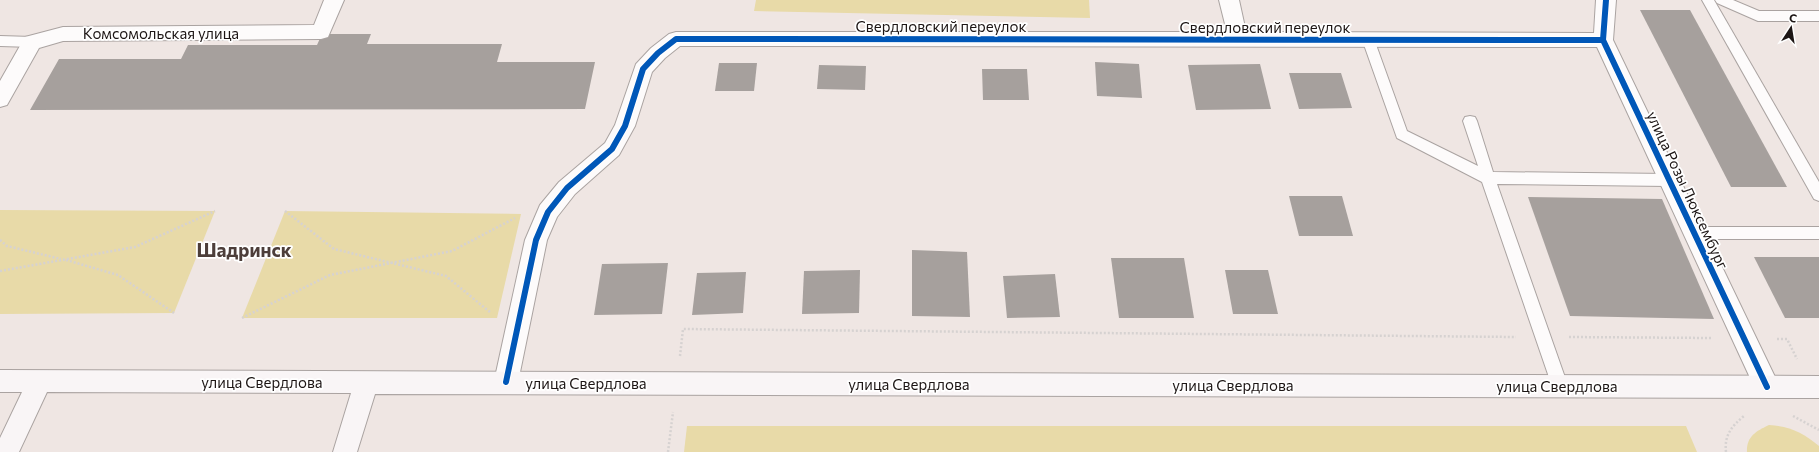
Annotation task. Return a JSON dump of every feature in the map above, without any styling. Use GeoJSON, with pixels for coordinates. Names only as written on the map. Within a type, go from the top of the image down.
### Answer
{"type":"FeatureCollection","features":[{"type":"Feature","properties":{"kind":"main road","name":"улица Свердлова"},"geometry":{"type":"LineString","coordinates":[[0,380],[1814,387]]}},
{"type":"Feature","properties":{"kind":"main road"},"geometry":{"type":"LineString","coordinates":[[6,452],[40,381]]}},
{"type":"Feature","properties":{"kind":"main road"},"geometry":{"type":"LineString","coordinates":[[345,452],[367,382]]}},
{"type":"Feature","properties":{"kind":"street","name":"Комсомольская улица"},"geometry":{"type":"LineString","coordinates":[[32,42],[63,34],[321,32],[334,0]]}},
{"type":"Feature","properties":{"kind":"street"},"geometry":{"type":"LineString","coordinates":[[1229,0],[1238,40]]}},
{"type":"Feature","properties":{"kind":"street","name":"улица Розы Люксембург"},"geometry":{"type":"LineString","coordinates":[[1606,0],[1603,40],[1767,387]]}},
{"type":"Feature","properties":{"kind":"street","name":"Свердловский переулок"},"geometry":{"type":"LineString","coordinates":[[506,382],[536,240],[548,212],[567,188],[612,149],[625,126],[643,69],[658,53],[676,39],[1603,40]]}},
{"type":"Feature","properties":{"kind":"street"},"geometry":{"type":"LineString","coordinates":[[0,98],[32,42]]}},
{"type":"Feature","properties":{"kind":"lane"},"geometry":{"type":"LineString","coordinates":[[1708,0],[1819,195]]}},
{"type":"Feature","properties":{"kind":"lane"},"geometry":{"type":"LineString","coordinates":[[1721,0],[1758,16],[1819,16]]}},
{"type":"Feature","properties":{"kind":"lane"},"geometry":{"type":"LineString","coordinates":[[1368,39],[1402,134],[1488,178],[1668,180]]}},
{"type":"Feature","properties":{"kind":"lane"},"geometry":{"type":"LineString","coordinates":[[0,41],[32,42]]}},
{"type":"Feature","properties":{"kind":"lane"},"geometry":{"type":"LineString","coordinates":[[1470,121],[1488,178],[1560,386]]}},
{"type":"Feature","properties":{"kind":"lane"},"geometry":{"type":"LineString","coordinates":[[1694,233],[1819,233]]}},
{"type":"Feature","properties":{"kind":"path"},"geometry":{"type":"LineString","coordinates":[[285,211],[334,249],[446,276],[497,318]]}},
{"type":"Feature","properties":{"kind":"path"},"geometry":{"type":"LineString","coordinates":[[0,271],[135,247],[215,212]]}},
{"type":"Feature","properties":{"kind":"path"},"geometry":{"type":"LineString","coordinates":[[242,318],[330,275],[452,251],[521,214]]}},
{"type":"Feature","properties":{"kind":"path"},"geometry":{"type":"LineString","coordinates":[[0,240],[7,246],[118,275],[174,313]]}},
{"type":"Feature","properties":{"kind":"path"},"geometry":{"type":"LineString","coordinates":[[668,452],[683,329],[1787,339],[1814,387]]}},
{"type":"Feature","properties":{"kind":"path"},"geometry":{"type":"LineString","coordinates":[[1726,452],[1725,444],[1731,425]]}},
{"type":"Feature","properties":{"kind":"shaded area"},"geometry":{"type":"Polygon","coordinates":[[[756,0],[1089,0],[1090,18],[754,11],[756,0]]]}},
{"type":"Feature","properties":{"kind":"shaded area"},"geometry":{"type":"Polygon","coordinates":[[[0,210],[215,211],[174,313],[0,314],[0,210]]]}},
{"type":"Feature","properties":{"kind":"shaded area"},"geometry":{"type":"Polygon","coordinates":[[[285,211],[521,214],[497,318],[242,318],[285,211]]]}},
{"type":"Feature","properties":{"kind":"shaded area"},"geometry":{"type":"Polygon","coordinates":[[[1769,425],[1790,429],[1808,437],[1819,446],[1819,452],[1747,452],[1750,438],[1769,425]]]}},
{"type":"Feature","properties":{"kind":"shaded area"},"geometry":{"type":"Polygon","coordinates":[[[687,426],[1686,426],[1697,452],[684,452],[687,426]]]}},
{"type":"Feature","properties":{"kind":"building"},"geometry":{"type":"Polygon","coordinates":[[[1640,10],[1690,10],[1787,187],[1731,187],[1640,10]]]}},
{"type":"Feature","properties":{"kind":"building"},"geometry":{"type":"Polygon","coordinates":[[[322,34],[371,34],[367,44],[502,44],[497,62],[595,62],[585,109],[30,110],[59,59],[181,59],[188,45],[317,45],[322,34]]]}},
{"type":"Feature","properties":{"kind":"building"},"geometry":{"type":"Polygon","coordinates":[[[1095,62],[1139,64],[1142,98],[1097,96],[1095,62]]]}},
{"type":"Feature","properties":{"kind":"building"},"geometry":{"type":"Polygon","coordinates":[[[719,63],[757,63],[754,91],[715,91],[719,63]]]}},
{"type":"Feature","properties":{"kind":"building"},"geometry":{"type":"Polygon","coordinates":[[[1260,64],[1271,109],[1196,110],[1188,65],[1260,64]]]}},
{"type":"Feature","properties":{"kind":"building"},"geometry":{"type":"Polygon","coordinates":[[[819,65],[866,66],[865,90],[817,89],[819,65]]]}},
{"type":"Feature","properties":{"kind":"building"},"geometry":{"type":"Polygon","coordinates":[[[982,69],[1027,69],[1029,100],[983,100],[982,69]]]}},
{"type":"Feature","properties":{"kind":"building"},"geometry":{"type":"Polygon","coordinates":[[[1289,73],[1341,73],[1352,108],[1299,109],[1289,73]]]}},
{"type":"Feature","properties":{"kind":"building"},"geometry":{"type":"Polygon","coordinates":[[[1289,196],[1342,196],[1353,236],[1299,236],[1289,196]]]}},
{"type":"Feature","properties":{"kind":"building"},"geometry":{"type":"Polygon","coordinates":[[[1528,197],[1662,199],[1714,319],[1570,316],[1528,197]]]}},
{"type":"Feature","properties":{"kind":"building"},"geometry":{"type":"Polygon","coordinates":[[[912,250],[967,252],[970,317],[912,316],[912,250]]]}},
{"type":"Feature","properties":{"kind":"building"},"geometry":{"type":"Polygon","coordinates":[[[1754,257],[1819,257],[1819,318],[1785,318],[1754,257]]]}},
{"type":"Feature","properties":{"kind":"building"},"geometry":{"type":"Polygon","coordinates":[[[1111,258],[1184,258],[1194,318],[1119,318],[1111,258]]]}},
{"type":"Feature","properties":{"kind":"building"},"geometry":{"type":"Polygon","coordinates":[[[668,263],[662,314],[594,315],[602,264],[668,263]]]}},
{"type":"Feature","properties":{"kind":"building"},"geometry":{"type":"Polygon","coordinates":[[[860,270],[859,313],[802,314],[804,271],[860,270]]]}},
{"type":"Feature","properties":{"kind":"building"},"geometry":{"type":"Polygon","coordinates":[[[1225,270],[1268,270],[1278,314],[1233,314],[1225,270]]]}},
{"type":"Feature","properties":{"kind":"building"},"geometry":{"type":"Polygon","coordinates":[[[746,272],[743,313],[692,315],[697,273],[746,272]]]}},
{"type":"Feature","properties":{"kind":"building"},"geometry":{"type":"Polygon","coordinates":[[[1055,274],[1060,317],[1007,318],[1003,276],[1055,274]]]}},
{"type":"Feature","properties":{"kind":"cycle path"},"geometry":{"type":"LineString","coordinates":[[1606,0],[1603,40],[1767,387]]}},
{"type":"Feature","properties":{"kind":"cycle path"},"geometry":{"type":"LineString","coordinates":[[506,382],[536,240],[548,212],[567,188],[612,149],[625,126],[643,69],[658,53],[676,39],[1603,40]]}},
{"type":"Feature","properties":{"kind":"district","name":"Шадринск"},"geometry":{"type":"Point","coordinates":[244,249]}}]}
